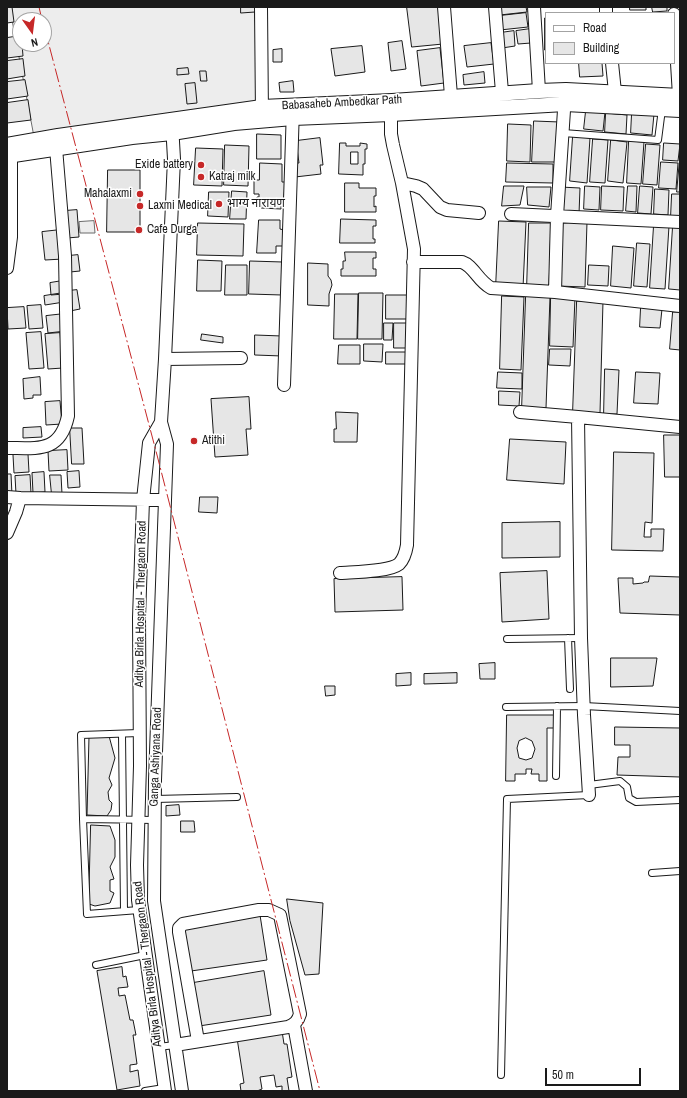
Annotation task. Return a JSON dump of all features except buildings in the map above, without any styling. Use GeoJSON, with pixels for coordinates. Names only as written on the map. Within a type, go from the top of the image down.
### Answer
{"type":"FeatureCollection","features":[{"type":"Feature","properties":{"kind":"street"},"geometry":{"type":"LineString","coordinates":[[261,7],[262,114]]}},
{"type":"Feature","properties":{"kind":"street"},"geometry":{"type":"LineString","coordinates":[[444,7],[451,96]]}},
{"type":"Feature","properties":{"kind":"street"},"geometry":{"type":"LineString","coordinates":[[495,7],[502,92]]}},
{"type":"Feature","properties":{"kind":"street"},"geometry":{"type":"LineString","coordinates":[[534,7],[539,91]]}},
{"type":"Feature","properties":{"kind":"street"},"geometry":{"type":"LineString","coordinates":[[675,28],[680,96]]}},
{"type":"Feature","properties":{"kind":"street"},"geometry":{"type":"LineString","coordinates":[[612,64],[615,92]]}},
{"type":"Feature","properties":{"kind":"street","name":"Babasaheb Ambedkar Path"},"geometry":{"type":"LineString","coordinates":[[391,108],[451,96],[539,91],[565,97],[680,110]]}},
{"type":"Feature","properties":{"kind":"street","name":"Babasaheb Ambedkar Path"},"geometry":{"type":"LineString","coordinates":[[8,152],[58,136],[172,126],[234,123],[262,114],[391,108],[565,97],[615,92],[680,96]]}},
{"type":"Feature","properties":{"kind":"street"},"geometry":{"type":"LineString","coordinates":[[555,292],[557,216],[565,97]]}},
{"type":"Feature","properties":{"kind":"street"},"geometry":{"type":"LineString","coordinates":[[340,573],[388,569],[398,564],[404,556],[407,544],[414,249],[402,183],[392,140],[391,108]]}},
{"type":"Feature","properties":{"kind":"street"},"geometry":{"type":"LineString","coordinates":[[284,385],[293,112]]}},
{"type":"Feature","properties":{"kind":"street","name":"Babasaheb Ambedkar Path"},"geometry":{"type":"LineString","coordinates":[[8,152],[56,148],[132,136],[172,126]]}},
{"type":"Feature","properties":{"kind":"street","name":"Aditya Birla Hospital - Thergaon Road"},"geometry":{"type":"LineString","coordinates":[[164,1089],[139,910],[137,865],[140,733],[139,618],[142,500],[149,443],[160,422],[165,359],[173,166],[172,126]]}},
{"type":"Feature","properties":{"kind":"street"},"geometry":{"type":"LineString","coordinates":[[7,448],[39,448],[50,445],[56,441],[64,430],[68,416],[65,256],[56,148]]}},
{"type":"Feature","properties":{"kind":"street"},"geometry":{"type":"LineString","coordinates":[[7,268],[11,237],[8,152]]}},
{"type":"Feature","properties":{"kind":"street"},"geometry":{"type":"LineString","coordinates":[[402,183],[423,189],[440,207],[447,210],[479,213]]}},
{"type":"Feature","properties":{"kind":"street"},"geometry":{"type":"LineString","coordinates":[[511,214],[680,222]]}},
{"type":"Feature","properties":{"kind":"street"},"geometry":{"type":"LineString","coordinates":[[413,262],[462,262],[468,264],[484,284],[491,288],[555,292],[680,306]]}},
{"type":"Feature","properties":{"kind":"street"},"geometry":{"type":"LineString","coordinates":[[165,359],[241,358]]}},
{"type":"Feature","properties":{"kind":"street"},"geometry":{"type":"LineString","coordinates":[[520,412],[680,427]]}},
{"type":"Feature","properties":{"kind":"street"},"geometry":{"type":"LineString","coordinates":[[578,417],[581,638],[589,790]]}},
{"type":"Feature","properties":{"kind":"street","name":"Ganga Ashiyana Road"},"geometry":{"type":"LineString","coordinates":[[160,422],[167,444],[155,799],[154,900],[182,1091]]}},
{"type":"Feature","properties":{"kind":"street"},"geometry":{"type":"LineString","coordinates":[[7,497],[165,500]]}},
{"type":"Feature","properties":{"kind":"street"},"geometry":{"type":"LineString","coordinates":[[7,533],[20,498]]}},
{"type":"Feature","properties":{"kind":"street"},"geometry":{"type":"LineString","coordinates":[[175,1045],[294,1025],[300,1014],[280,915],[269,910],[259,910],[183,924],[179,928],[178,932],[198,1041]]}},
{"type":"Feature","properties":{"kind":"street"},"geometry":{"type":"LineString","coordinates":[[294,1025],[306,1091]]}},
{"type":"Feature","properties":{"kind":"lane"},"geometry":{"type":"LineString","coordinates":[[563,133],[658,140],[662,109]]}},
{"type":"Feature","properties":{"kind":"lane"},"geometry":{"type":"LineString","coordinates":[[568,638],[570,689]]}},
{"type":"Feature","properties":{"kind":"lane"},"geometry":{"type":"LineString","coordinates":[[507,639],[581,638]]}},
{"type":"Feature","properties":{"kind":"lane"},"geometry":{"type":"LineString","coordinates":[[556,776],[557,706]]}},
{"type":"Feature","properties":{"kind":"lane"},"geometry":{"type":"LineString","coordinates":[[506,707],[584,706],[680,711]]}},
{"type":"Feature","properties":{"kind":"lane"},"geometry":{"type":"LineString","coordinates":[[139,910],[87,914],[81,735],[140,733]]}},
{"type":"Feature","properties":{"kind":"lane"},"geometry":{"type":"LineString","coordinates":[[122,734],[124,911]]}},
{"type":"Feature","properties":{"kind":"lane"},"geometry":{"type":"LineString","coordinates":[[501,1075],[507,800],[589,790],[620,781],[627,787],[629,798],[636,802],[680,800]]}},
{"type":"Feature","properties":{"kind":"lane"},"geometry":{"type":"LineString","coordinates":[[155,799],[237,797]]}},
{"type":"Feature","properties":{"kind":"lane"},"geometry":{"type":"LineString","coordinates":[[83,820],[155,820]]}},
{"type":"Feature","properties":{"kind":"lane"},"geometry":{"type":"LineString","coordinates":[[652,872],[680,871]]}},
{"type":"Feature","properties":{"kind":"lane"},"geometry":{"type":"LineString","coordinates":[[96,964],[145,956]]}},
{"type":"Feature","properties":{"kind":"lane"},"geometry":{"type":"LineString","coordinates":[[158,1047],[175,1045]]}},
{"type":"Feature","properties":{"kind":"lane"},"geometry":{"type":"LineString","coordinates":[[145,1091],[164,1089]]}},
{"type":"Feature","properties":{"kind":"shaded area"},"geometry":{"type":"Polygon","coordinates":[[[10,7],[254,7],[262,107],[35,140],[18,52],[52,52],[52,12],[12,12],[12,18],[10,7]]]}},
{"type":"Feature","properties":{"kind":"shaded area"},"geometry":{"type":"Polygon","coordinates":[[[94,221],[95,233],[80,233],[79,222],[94,221]]]}},
{"type":"Feature","properties":{"kind":"power"},"geometry":{"type":"LineString","coordinates":[[39,7],[40,12]]}},
{"type":"Feature","properties":{"kind":"power"},"geometry":{"type":"LineString","coordinates":[[51,52],[157,455],[320,1091]]}},
{"type":"Feature","properties":{"kind":"place","name":"Exide battery"},"geometry":{"type":"Point","coordinates":[201,165]}},
{"type":"Feature","properties":{"kind":"place","name":"Katraj milk"},"geometry":{"type":"Point","coordinates":[201,177]}},
{"type":"Feature","properties":{"kind":"place","name":"Mahalaxmi"},"geometry":{"type":"Point","coordinates":[140,194]}},
{"type":"Feature","properties":{"kind":"place","name":"भाग्य नारायण"},"geometry":{"type":"Point","coordinates":[219,204]}},
{"type":"Feature","properties":{"kind":"place","name":"Laxmi Medical"},"geometry":{"type":"Point","coordinates":[140,206]}},
{"type":"Feature","properties":{"kind":"place","name":"Cafe Durga"},"geometry":{"type":"Point","coordinates":[139,230]}},
{"type":"Feature","properties":{"kind":"place","name":"Atithi"},"geometry":{"type":"Point","coordinates":[194,441]}}]}
